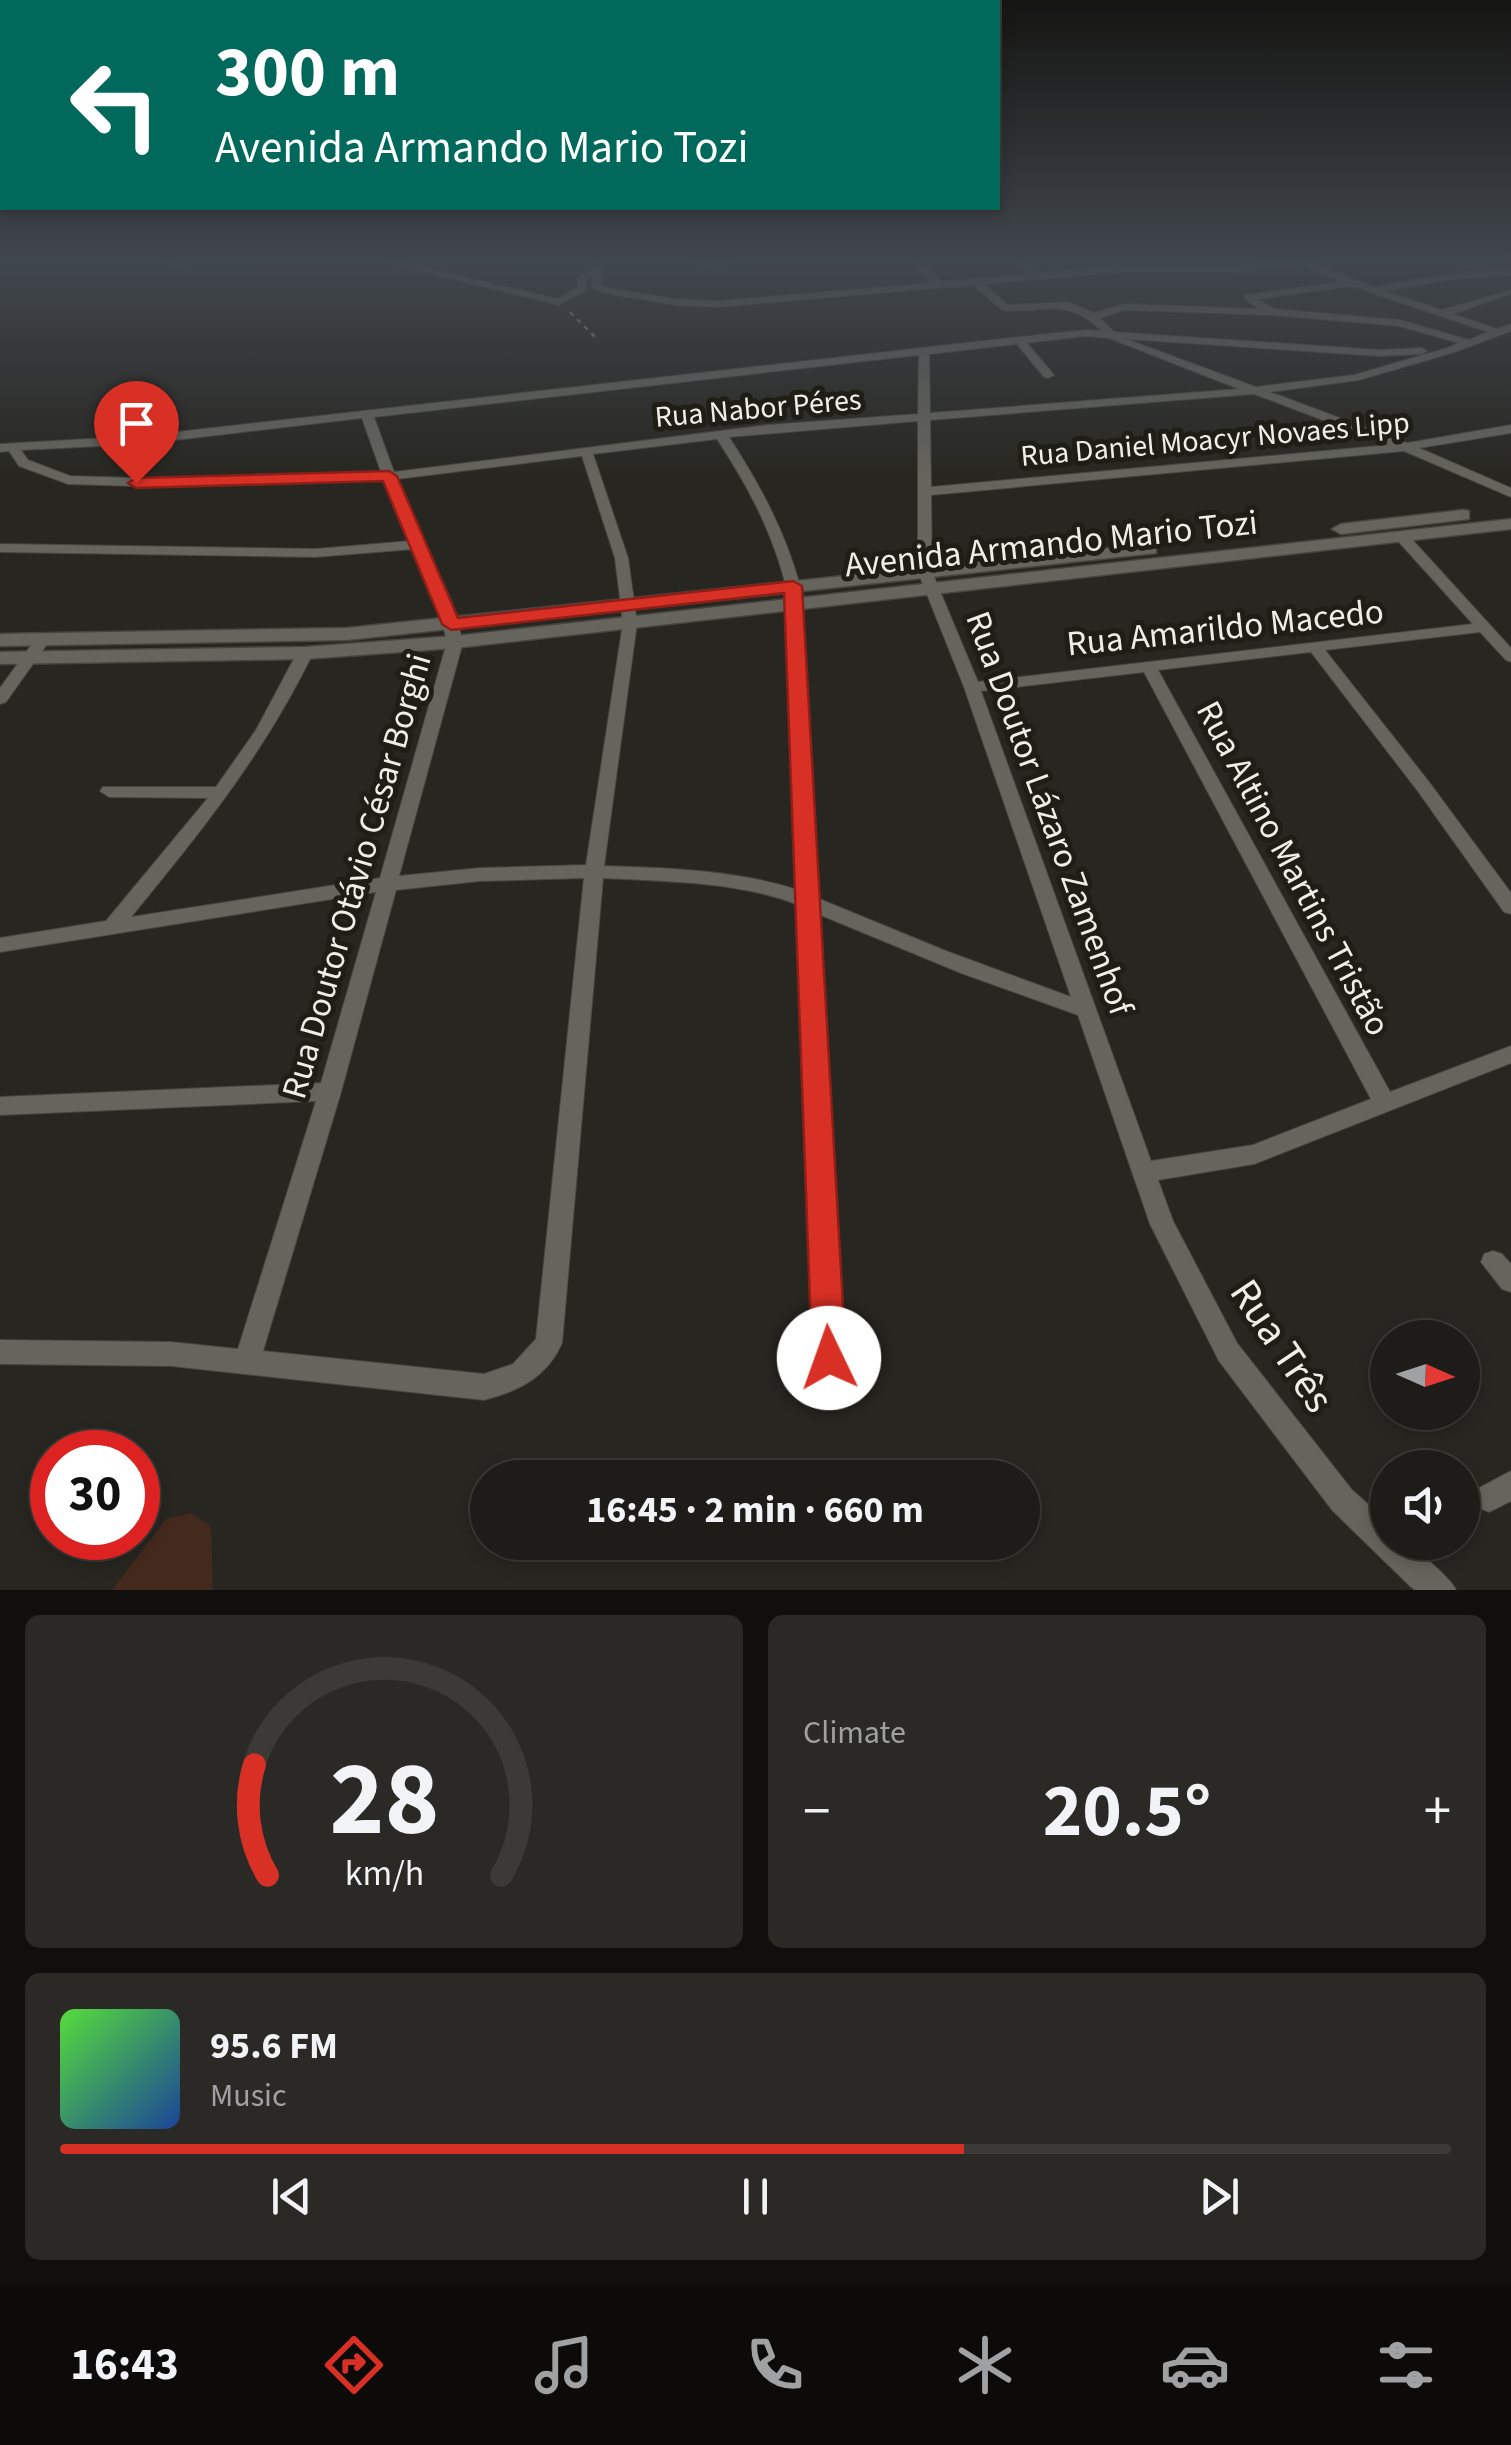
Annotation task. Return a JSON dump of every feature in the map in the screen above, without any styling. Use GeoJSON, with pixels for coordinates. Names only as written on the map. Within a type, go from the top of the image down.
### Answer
{"type":"FeatureCollection","features":[{"type":"Feature","properties":{"kind":"street"},"geometry":{"type":"LineString","coordinates":[[6,447],[141,440],[1092,333]]}},
{"type":"Feature","properties":{"kind":"street"},"geometry":{"type":"LineString","coordinates":[[1108,333],[1406,447],[1511,493]]}},
{"type":"Feature","properties":{"kind":"street"},"geometry":{"type":"LineString","coordinates":[[1123,333],[1370,352],[1452,350]]}},
{"type":"Feature","properties":{"kind":"street"},"geometry":{"type":"LineString","coordinates":[[1435,333],[1469,343]]}},
{"type":"Feature","properties":{"kind":"street","name":"Rua Nabor Péres"},"geometry":{"type":"LineString","coordinates":[[6,447],[24,463],[68,480],[168,484],[389,476],[721,435],[1254,391],[1355,378],[1452,350],[1494,333]]}},
{"type":"Feature","properties":{"kind":"street"},"geometry":{"type":"LineString","coordinates":[[1161,354],[1166,343],[1180,337]]}},
{"type":"Feature","properties":{"kind":"street"},"geometry":{"type":"LineString","coordinates":[[1019,340],[1048,375]]}},
{"type":"Feature","properties":{"kind":"street","name":"Rua Doutor Lázaro Zamenhof"},"geometry":{"type":"LineString","coordinates":[[924,351],[924,492],[930,581],[972,686],[1146,1172]]}},
{"type":"Feature","properties":{"kind":"street"},"geometry":{"type":"LineString","coordinates":[[1370,352],[1392,368]]}},
{"type":"Feature","properties":{"kind":"street","name":"Rua Doutor Otávio César Borghi"},"geometry":{"type":"LineString","coordinates":[[247,1361],[330,1092],[453,633],[367,416]]}},
{"type":"Feature","properties":{"kind":"street","name":"Rua Daniel Moacyr Novaes Lipp"},"geometry":{"type":"LineString","coordinates":[[924,492],[1406,447],[1511,429]]}},
{"type":"Feature","properties":{"kind":"street"},"geometry":{"type":"LineString","coordinates":[[721,435],[762,496],[780,535],[792,596],[829,1358]]}},
{"type":"Feature","properties":{"kind":"street"},"geometry":{"type":"LineString","coordinates":[[0,1352],[171,1354],[484,1387],[507,1382],[534,1367],[550,1343],[594,872],[631,614],[611,524],[586,451]]}},
{"type":"Feature","properties":{"kind":"street","name":"Avenida Armando Mario Tozi"},"geometry":{"type":"LineString","coordinates":[[0,658],[305,654],[453,633],[930,581],[1511,510]]}},
{"type":"Feature","properties":{"kind":"street","name":"Avenida Armando Mario Tozi"},"geometry":{"type":"LineString","coordinates":[[930,581],[1402,538],[1511,524]]}},
{"type":"Feature","properties":{"kind":"street"},"geometry":{"type":"LineString","coordinates":[[1402,538],[1511,657]]}},
{"type":"Feature","properties":{"kind":"street"},"geometry":{"type":"LineString","coordinates":[[0,548],[315,553],[419,544]]}},
{"type":"Feature","properties":{"kind":"street","name":"Rua Amarildo Macedo"},"geometry":{"type":"LineString","coordinates":[[972,686],[1485,627]]}},
{"type":"Feature","properties":{"kind":"street","name":"Avenida Armando Mario Tozi"},"geometry":{"type":"LineString","coordinates":[[0,640],[453,633]]}},
{"type":"Feature","properties":{"kind":"street"},"geometry":{"type":"LineString","coordinates":[[0,699],[42,640]]}},
{"type":"Feature","properties":{"kind":"street"},"geometry":{"type":"LineString","coordinates":[[1315,647],[1424,786],[1511,908]]}},
{"type":"Feature","properties":{"kind":"street"},"geometry":{"type":"LineString","coordinates":[[110,929],[223,793],[280,710],[305,654]]}},
{"type":"Feature","properties":{"kind":"street","name":"Rua Altino Martins Tristão"},"geometry":{"type":"LineString","coordinates":[[1148,666],[1384,1102]]}},
{"type":"Feature","properties":{"kind":"street"},"geometry":{"type":"LineString","coordinates":[[108,791],[223,793]]}},
{"type":"Feature","properties":{"kind":"street"},"geometry":{"type":"LineString","coordinates":[[0,946],[388,881],[594,872],[732,882],[806,898],[991,980],[1086,1010]]}},
{"type":"Feature","properties":{"kind":"street"},"geometry":{"type":"LineString","coordinates":[[1146,1172],[1254,1154],[1511,1054]]}},
{"type":"Feature","properties":{"kind":"street"},"geometry":{"type":"LineString","coordinates":[[0,1106],[330,1092]]}},
{"type":"Feature","properties":{"kind":"street","name":"Rua Três"},"geometry":{"type":"LineString","coordinates":[[1146,1172],[1162,1224],[1228,1352],[1342,1500],[1370,1526]]}},
{"type":"Feature","properties":{"kind":"street"},"geometry":{"type":"LineString","coordinates":[[1493,1262],[1511,1281]]}},
{"type":"Feature","properties":{"kind":"street","name":"Rua Três"},"geometry":{"type":"LineString","coordinates":[[1405,1560],[1441,1590]]}},
{"type":"Feature","properties":{"kind":"path"},"geometry":{"type":"LineString","coordinates":[[591,333],[596,338]]}},
{"type":"Feature","properties":{"kind":"shaded area"},"geometry":{"type":"Polygon","coordinates":[[[191,1513],[211,1526],[213,1590],[112,1590],[135,1560],[160,1560],[160,1527],[166,1519],[191,1513]]]}},
{"type":"Feature","properties":{"kind":"route"},"geometry":{"type":"LineString","coordinates":[[136,483],[389,476],[451,624],[793,586],[829,1358]]}}]}
